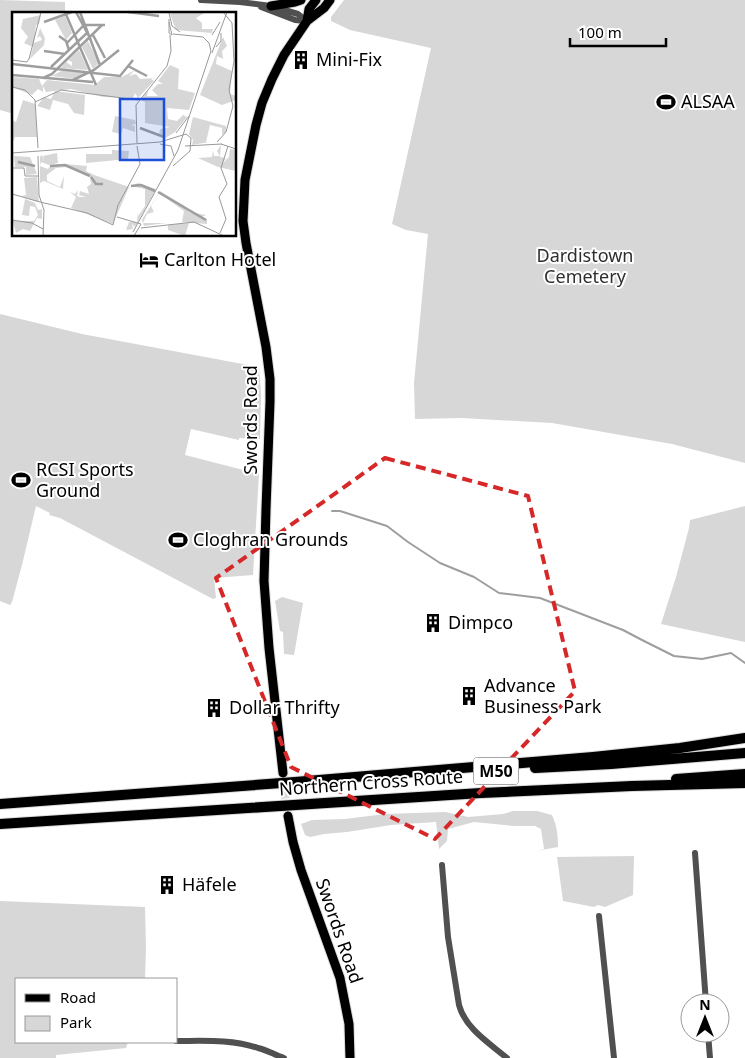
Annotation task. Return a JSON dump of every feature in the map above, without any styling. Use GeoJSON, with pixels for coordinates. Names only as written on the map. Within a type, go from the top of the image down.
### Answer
{"type":"FeatureCollection","features":[{"type":"Feature","properties":{"kind":"highway","name":"M50"},"geometry":{"type":"LineString","coordinates":[[295,782],[593,757],[680,748],[745,738]]}},
{"type":"Feature","properties":{"kind":"highway","name":"M50"},"geometry":{"type":"LineString","coordinates":[[295,782],[611,764],[745,753]]}},
{"type":"Feature","properties":{"kind":"highway","name":"M50"},"geometry":{"type":"LineString","coordinates":[[481,793],[745,774]]}},
{"type":"Feature","properties":{"kind":"highway","name":"Northern Cross Route"},"geometry":{"type":"LineString","coordinates":[[0,804],[295,782]]}},
{"type":"Feature","properties":{"kind":"highway","name":"Northern Cross Route"},"geometry":{"type":"LineString","coordinates":[[0,824],[481,793],[745,783]]}},
{"type":"Feature","properties":{"kind":"main road"},"geometry":{"type":"LineString","coordinates":[[272,6],[301,0]]}},
{"type":"Feature","properties":{"kind":"main road","name":"Swords Road"},"geometry":{"type":"LineString","coordinates":[[307,21],[309,8],[316,0]]}},
{"type":"Feature","properties":{"kind":"main road","name":"Swords Road"},"geometry":{"type":"LineString","coordinates":[[283,774],[269,648],[264,581],[270,380],[243,221],[245,180],[262,103],[284,54],[307,21],[324,8],[330,0]]}},
{"type":"Feature","properties":{"kind":"main road","name":"Swords Road"},"geometry":{"type":"LineString","coordinates":[[288,816],[301,870],[340,978],[348,1024],[350,1058]]}},
{"type":"Feature","properties":{"kind":"street"},"geometry":{"type":"LineString","coordinates":[[201,0],[272,6],[298,14],[307,21]]}},
{"type":"Feature","properties":{"kind":"street"},"geometry":{"type":"LineString","coordinates":[[249,3],[295,20],[307,21]]}},
{"type":"Feature","properties":{"kind":"street"},"geometry":{"type":"LineString","coordinates":[[695,852],[705,993]]}},
{"type":"Feature","properties":{"kind":"street"},"geometry":{"type":"LineString","coordinates":[[442,865],[448,937],[461,1014],[475,1031],[507,1058]]}},
{"type":"Feature","properties":{"kind":"street"},"geometry":{"type":"LineString","coordinates":[[599,916],[614,1058]]}},
{"type":"Feature","properties":{"kind":"street"},"geometry":{"type":"LineString","coordinates":[[178,1041],[238,1043],[257,1047],[284,1058]]}},
{"type":"Feature","properties":{"kind":"street"},"geometry":{"type":"LineString","coordinates":[[709,1043],[710,1058]]}},
{"type":"Feature","properties":{"kind":"highlighted area"},"geometry":{"type":"Polygon","coordinates":[[[385,458],[528,496],[575,691],[435,839],[291,767],[216,578],[385,458]]]}},
{"type":"Feature","properties":{"kind":"green space"},"geometry":{"type":"Polygon","coordinates":[[[0,0],[65,2],[65,12],[12,12],[12,113],[0,110],[0,0]]]}},
{"type":"Feature","properties":{"kind":"green space","name":"Dardistown Cemetery"},"geometry":{"type":"Polygon","coordinates":[[[344,0],[745,0],[745,463],[672,444],[552,423],[462,418],[415,419],[414,383],[428,234],[406,230],[392,224],[431,48],[350,30],[331,21],[331,17],[344,0]]]}},
{"type":"Feature","properties":{"kind":"green space"},"geometry":{"type":"Polygon","coordinates":[[[0,314],[82,334],[259,367],[261,394],[260,439],[239,438],[239,440],[191,429],[185,455],[259,474],[253,575],[214,578],[216,598],[213,599],[60,518],[49,515],[50,513],[36,506],[12,602],[10,605],[0,601],[0,314]]]}},
{"type":"Feature","properties":{"kind":"green space"},"geometry":{"type":"Polygon","coordinates":[[[745,506],[745,642],[661,624],[676,577],[690,520],[745,506]]]}},
{"type":"Feature","properties":{"kind":"green space"},"geometry":{"type":"Polygon","coordinates":[[[282,597],[303,603],[294,655],[284,654],[283,632],[280,631],[275,601],[282,597]]]}},
{"type":"Feature","properties":{"kind":"green space"},"geometry":{"type":"Polygon","coordinates":[[[513,811],[537,811],[552,815],[557,831],[558,847],[536,851],[544,849],[541,829],[535,826],[474,822],[448,829],[447,841],[439,849],[436,822],[391,825],[310,837],[305,835],[301,824],[312,820],[345,819],[385,814],[445,812],[468,817],[503,814],[513,811]]]}},
{"type":"Feature","properties":{"kind":"green space"},"geometry":{"type":"Polygon","coordinates":[[[634,856],[633,895],[605,907],[598,905],[594,907],[563,901],[557,857],[634,856]]]}},
{"type":"Feature","properties":{"kind":"green space"},"geometry":{"type":"Polygon","coordinates":[[[0,901],[145,907],[145,978],[15,978],[15,1043],[128,1043],[126,1048],[56,1055],[56,1058],[0,1058],[0,901]]]}},
{"type":"Feature","properties":{"kind":"waterway"},"geometry":{"type":"LineString","coordinates":[[332,511],[340,511],[387,526],[440,563],[474,577],[499,593],[540,598],[623,630],[674,656],[702,659],[731,653],[745,663]]}},
{"type":"Feature","properties":{"kind":"tunnel"},"geometry":{"type":"LineString","coordinates":[[283,776],[288,816]]}},
{"type":"Feature","properties":{"kind":"place","name":"Mini-Fix"},"geometry":{"type":"Point","coordinates":[301,60]}},
{"type":"Feature","properties":{"kind":"place","name":"ALSAA"},"geometry":{"type":"Point","coordinates":[666,102]}},
{"type":"Feature","properties":{"kind":"place","name":"Carlton Hotel"},"geometry":{"type":"Point","coordinates":[149,260]}},
{"type":"Feature","properties":{"kind":"place","name":"RCSI Sports Ground"},"geometry":{"type":"Point","coordinates":[21,480]}},
{"type":"Feature","properties":{"kind":"place","name":"Cloghran Grounds"},"geometry":{"type":"Point","coordinates":[178,540]}},
{"type":"Feature","properties":{"kind":"place","name":"Dimpco"},"geometry":{"type":"Point","coordinates":[433,623]}},
{"type":"Feature","properties":{"kind":"place","name":"Advance Business Park"},"geometry":{"type":"Point","coordinates":[469,696]}},
{"type":"Feature","properties":{"kind":"place","name":"Dollar Thrifty"},"geometry":{"type":"Point","coordinates":[214,708]}},
{"type":"Feature","properties":{"kind":"place","name":"Häfele"},"geometry":{"type":"Point","coordinates":[167,885]}}]}
